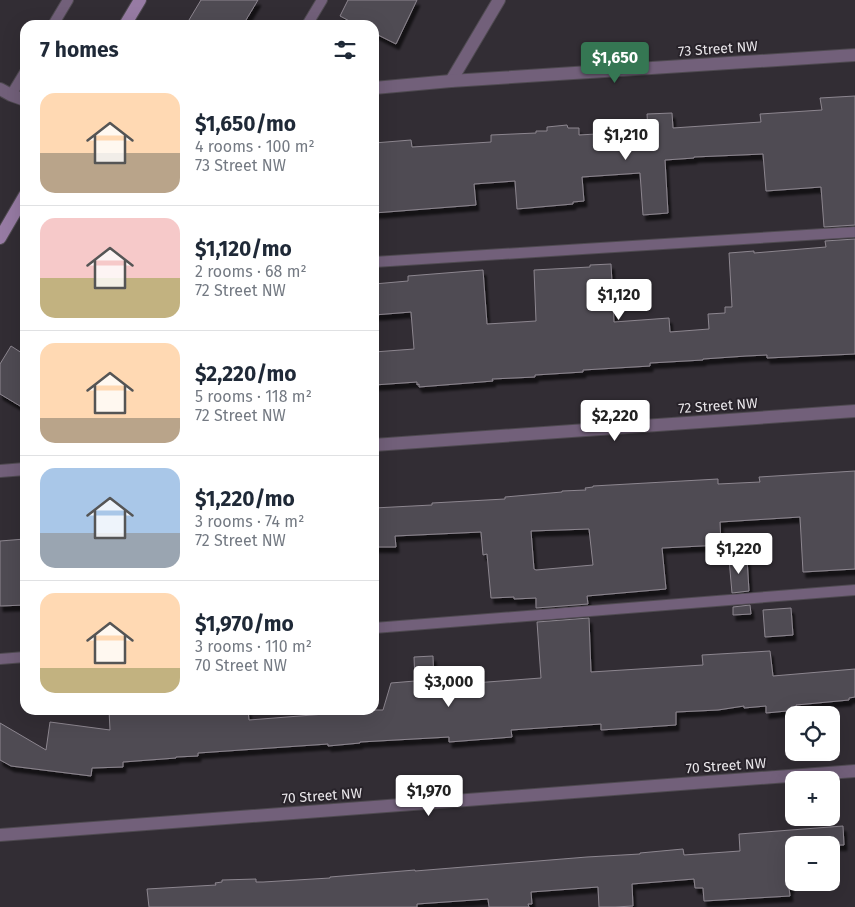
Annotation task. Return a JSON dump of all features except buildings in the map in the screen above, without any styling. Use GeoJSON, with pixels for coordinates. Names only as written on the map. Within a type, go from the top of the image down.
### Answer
{"type":"FeatureCollection","features":[{"type":"Feature","properties":{"kind":"street"},"geometry":{"type":"LineString","coordinates":[[129,20],[140,0]]}},
{"type":"Feature","properties":{"kind":"street"},"geometry":{"type":"LineString","coordinates":[[451,81],[499,0]]}},
{"type":"Feature","properties":{"kind":"street","name":"73 Street NW"},"geometry":{"type":"LineString","coordinates":[[379,88],[451,81],[855,56]]}},
{"type":"Feature","properties":{"kind":"street"},"geometry":{"type":"LineString","coordinates":[[6,92],[20,98]]}},
{"type":"Feature","properties":{"kind":"street"},"geometry":{"type":"LineString","coordinates":[[0,238],[20,204]]}},
{"type":"Feature","properties":{"kind":"street","name":"72 Street NW"},"geometry":{"type":"LineString","coordinates":[[379,445],[855,411]]}},
{"type":"Feature","properties":{"kind":"street"},"geometry":{"type":"LineString","coordinates":[[0,471],[20,469]]}},
{"type":"Feature","properties":{"kind":"street","name":"70 Street NW"},"geometry":{"type":"LineString","coordinates":[[0,835],[855,771]]}},
{"type":"Feature","properties":{"kind":"lane"},"geometry":{"type":"LineString","coordinates":[[56,20],[68,0]]}},
{"type":"Feature","properties":{"kind":"lane"},"geometry":{"type":"LineString","coordinates":[[311,20],[322,0]]}},
{"type":"Feature","properties":{"kind":"lane"},"geometry":{"type":"LineString","coordinates":[[6,92],[20,77]]}},
{"type":"Feature","properties":{"kind":"lane"},"geometry":{"type":"LineString","coordinates":[[379,262],[855,232]]}},
{"type":"Feature","properties":{"kind":"lane"},"geometry":{"type":"LineString","coordinates":[[379,628],[855,590]]}},
{"type":"Feature","properties":{"kind":"lane"},"geometry":{"type":"LineString","coordinates":[[0,658],[20,656]]}}]}
